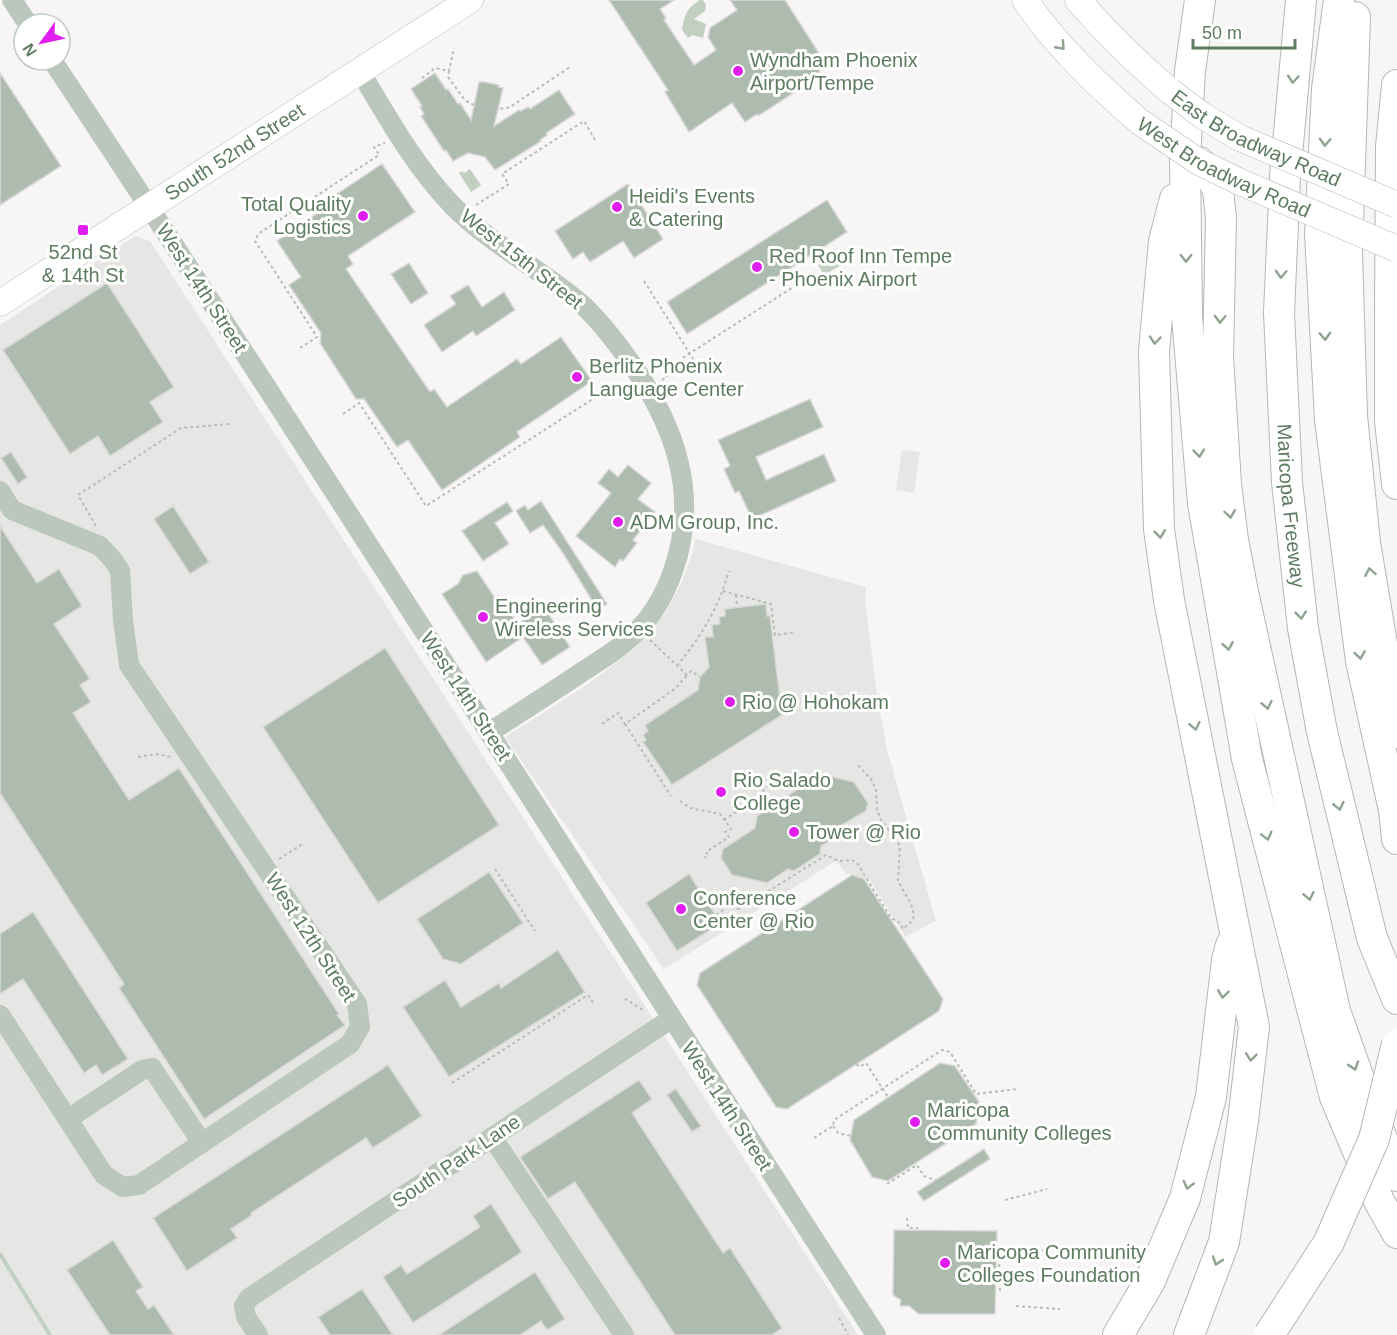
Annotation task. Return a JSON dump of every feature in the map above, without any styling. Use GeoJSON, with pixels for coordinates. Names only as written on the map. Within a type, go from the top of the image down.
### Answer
{"type":"FeatureCollection","features":[{"type":"Feature","properties":{"kind":"highway"},"geometry":{"type":"LineString","coordinates":[[1200,0],[1190,71],[1192,160],[1186,317],[1203,503],[1247,759],[1335,1097],[1379,1201],[1397,1233]]}},
{"type":"Feature","properties":{"kind":"highway","name":"Maricopa Freeway"},"geometry":{"type":"LineString","coordinates":[[1300,0],[1285,177],[1279,313],[1287,482],[1303,628],[1322,732],[1372,938],[1397,999]]}},
{"type":"Feature","properties":{"kind":"highway"},"geometry":{"type":"LineString","coordinates":[[1339,0],[1327,89],[1320,232],[1330,420],[1361,661],[1395,824]]}},
{"type":"Feature","properties":{"kind":"highway"},"geometry":{"type":"LineString","coordinates":[[1357,0],[1353,27],[1347,253],[1352,416],[1365,543],[1397,733]]}},
{"type":"Feature","properties":{"kind":"highway"},"geometry":{"type":"LineString","coordinates":[[1397,85],[1391,147],[1390,421],[1397,484]]}},
{"type":"Feature","properties":{"kind":"highway"},"geometry":{"type":"LineString","coordinates":[[1189,1335],[1224,1242],[1243,1121],[1254,1027],[1169,600],[1159,529],[1154,351],[1164,241],[1192,160]]}},
{"type":"Feature","properties":{"kind":"highway"},"geometry":{"type":"LineString","coordinates":[[1192,160],[1210,174],[1218,190],[1221,219],[1218,357],[1226,484],[1233,540],[1265,698],[1335,1011],[1368,1104],[1397,1176]]}},
{"type":"Feature","properties":{"kind":"highway"},"geometry":{"type":"LineString","coordinates":[[1118,1335],[1150,1281],[1185,1198],[1211,1097],[1227,960],[1229,949],[1236,937]]}},
{"type":"Feature","properties":{"kind":"highway"},"geometry":{"type":"LineString","coordinates":[[1269,1335],[1329,1242],[1374,1140],[1397,1044]]}},
{"type":"Feature","properties":{"kind":"highway"},"geometry":{"type":"LineString","coordinates":[[1290,1335],[1306,1315],[1352,1236],[1378,1176],[1397,1120]]}},
{"type":"Feature","properties":{"kind":"main road","name":"South 52nd Street"},"geometry":{"type":"LineString","coordinates":[[0,303],[470,0]]}},
{"type":"Feature","properties":{"kind":"main road","name":"West Broadway Road"},"geometry":{"type":"LineString","coordinates":[[1025,0],[1074,60],[1105,92],[1140,122],[1192,160],[1397,249]]}},
{"type":"Feature","properties":{"kind":"main road","name":"East Broadway Road"},"geometry":{"type":"LineString","coordinates":[[1078,0],[1128,54],[1203,116],[1240,138],[1397,206]]}},
{"type":"Feature","properties":{"kind":"street","name":"West 15th Street"},"geometry":{"type":"LineString","coordinates":[[360,71],[406,149],[433,184],[470,222],[539,271],[587,310],[614,339],[660,410],[674,443],[683,476],[684,532],[667,587],[654,611],[635,633],[607,656],[490,732]]}},
{"type":"Feature","properties":{"kind":"street","name":"West 14th Street"},"geometry":{"type":"LineString","coordinates":[[60,72],[490,732],[671,1019],[876,1335]]}},
{"type":"Feature","properties":{"kind":"street","name":"West 12th Street"},"geometry":{"type":"LineString","coordinates":[[0,491],[12,510],[100,546],[113,560],[120,572],[129,665],[357,1004],[360,1028],[350,1044],[139,1185],[123,1187],[104,1175],[0,1015]]}},
{"type":"Feature","properties":{"kind":"street","name":"South Park Lane"},"geometry":{"type":"LineString","coordinates":[[258,1335],[246,1317],[244,1306],[249,1298],[671,1019]]}},
{"type":"Feature","properties":{"kind":"street"},"geometry":{"type":"LineString","coordinates":[[68,1119],[142,1070],[152,1068],[202,1143]]}},
{"type":"Feature","properties":{"kind":"street"},"geometry":{"type":"LineString","coordinates":[[492,1137],[624,1335]]}},
{"type":"Feature","properties":{"kind":"path"},"geometry":{"type":"LineString","coordinates":[[454,48],[448,77],[464,99],[471,104],[494,110],[510,107],[570,67]]}},
{"type":"Feature","properties":{"kind":"path"},"geometry":{"type":"LineString","coordinates":[[422,78],[435,68],[449,71]]}},
{"type":"Feature","properties":{"kind":"path"},"geometry":{"type":"LineString","coordinates":[[473,206],[509,184],[502,174],[584,121],[595,140]]}},
{"type":"Feature","properties":{"kind":"path"},"geometry":{"type":"LineString","coordinates":[[300,348],[317,337],[255,241],[258,234],[379,155],[374,147],[387,142]]}},
{"type":"Feature","properties":{"kind":"path"},"geometry":{"type":"LineString","coordinates":[[660,381],[667,376],[665,369],[809,277]]}},
{"type":"Feature","properties":{"kind":"path"},"geometry":{"type":"LineString","coordinates":[[644,281],[702,373]]}},
{"type":"Feature","properties":{"kind":"path"},"geometry":{"type":"LineString","coordinates":[[343,414],[359,403],[426,506],[613,386],[618,394],[627,386]]}},
{"type":"Feature","properties":{"kind":"path"},"geometry":{"type":"LineString","coordinates":[[100,532],[78,495],[181,428],[229,424]]}},
{"type":"Feature","properties":{"kind":"path"},"geometry":{"type":"LineString","coordinates":[[677,666],[703,632],[723,591],[729,571]]}},
{"type":"Feature","properties":{"kind":"path"},"geometry":{"type":"LineString","coordinates":[[723,591],[771,604],[775,635],[796,632]]}},
{"type":"Feature","properties":{"kind":"path"},"geometry":{"type":"LineString","coordinates":[[736,595],[738,607]]}},
{"type":"Feature","properties":{"kind":"path"},"geometry":{"type":"LineString","coordinates":[[647,639],[687,675]]}},
{"type":"Feature","properties":{"kind":"path"},"geometry":{"type":"LineString","coordinates":[[625,724],[676,688],[691,671],[700,677]]}},
{"type":"Feature","properties":{"kind":"path"},"geometry":{"type":"LineString","coordinates":[[602,724],[618,714],[671,796]]}},
{"type":"Feature","properties":{"kind":"path"},"geometry":{"type":"LineString","coordinates":[[138,757],[157,754],[176,759]]}},
{"type":"Feature","properties":{"kind":"path"},"geometry":{"type":"LineString","coordinates":[[716,915],[729,906],[740,909],[825,855],[839,861],[852,860],[857,863],[891,918],[903,929],[913,920],[914,910],[898,881],[900,846],[881,820],[877,810],[876,789],[871,779],[856,763]]}},
{"type":"Feature","properties":{"kind":"path"},"geometry":{"type":"LineString","coordinates":[[724,820],[755,799],[768,786],[782,784],[786,776],[798,770]]}},
{"type":"Feature","properties":{"kind":"path"},"geometry":{"type":"LineString","coordinates":[[680,801],[690,808],[720,814],[731,829],[725,832],[729,837],[706,852],[708,855],[704,858]]}},
{"type":"Feature","properties":{"kind":"path"},"geometry":{"type":"LineString","coordinates":[[284,856],[304,843]]}},
{"type":"Feature","properties":{"kind":"path"},"geometry":{"type":"LineString","coordinates":[[495,869],[535,931]]}},
{"type":"Feature","properties":{"kind":"path"},"geometry":{"type":"LineString","coordinates":[[452,1083],[588,995],[594,1004]]}},
{"type":"Feature","properties":{"kind":"path"},"geometry":{"type":"LineString","coordinates":[[625,1000],[644,1011]]}},
{"type":"Feature","properties":{"kind":"path"},"geometry":{"type":"LineString","coordinates":[[851,1136],[838,1133],[833,1126],[834,1120],[937,1053],[946,1050],[950,1052],[976,1094],[1018,1089]]}},
{"type":"Feature","properties":{"kind":"path"},"geometry":{"type":"LineString","coordinates":[[857,1064],[859,1067],[866,1063],[888,1097]]}},
{"type":"Feature","properties":{"kind":"path"},"geometry":{"type":"LineString","coordinates":[[814,1138],[833,1126]]}},
{"type":"Feature","properties":{"kind":"path"},"geometry":{"type":"LineString","coordinates":[[886,1184],[917,1165],[924,1176],[938,1182]]}},
{"type":"Feature","properties":{"kind":"path"},"geometry":{"type":"LineString","coordinates":[[1005,1200],[1047,1189]]}},
{"type":"Feature","properties":{"kind":"path"},"geometry":{"type":"LineString","coordinates":[[907,1218],[908,1228],[918,1227]]}},
{"type":"Feature","properties":{"kind":"path"},"geometry":{"type":"LineString","coordinates":[[1000,1291],[999,1257],[1064,1248]]}},
{"type":"Feature","properties":{"kind":"path"},"geometry":{"type":"LineString","coordinates":[[1016,1306],[1060,1309]]}},
{"type":"Feature","properties":{"kind":"path"},"geometry":{"type":"LineString","coordinates":[[839,1318],[848,1335]]}},
{"type":"Feature","properties":{"kind":"shaded area"},"geometry":{"type":"Polygon","coordinates":[[[703,0],[706,5],[705,11],[694,19],[706,24],[703,38],[692,35],[688,38],[682,30],[685,16],[689,9],[703,0]]]}},
{"type":"Feature","properties":{"kind":"shaded area"},"geometry":{"type":"Polygon","coordinates":[[[470,169],[481,185],[471,192],[459,173],[470,169]]]}},
{"type":"Feature","properties":{"kind":"shaded area"},"geometry":{"type":"Polygon","coordinates":[[[135,236],[150,241],[858,1335],[0,1335],[0,325],[135,236]]]}},
{"type":"Feature","properties":{"kind":"shaded area"},"geometry":{"type":"Polygon","coordinates":[[[834,254],[841,265],[824,275],[818,265],[834,254]]]}},
{"type":"Feature","properties":{"kind":"shaded area"},"geometry":{"type":"Polygon","coordinates":[[[902,450],[920,452],[914,493],[896,490],[902,450]]]}},
{"type":"Feature","properties":{"kind":"shaded area","name":"Rio Salado College"},"geometry":{"type":"Polygon","coordinates":[[[695,539],[866,587],[865,600],[877,695],[887,750],[936,921],[905,937],[869,879],[847,874],[836,861],[664,969],[505,737],[588,684],[633,650],[664,614],[681,584],[693,552],[695,539]]]}},
{"type":"Feature","properties":{"kind":"building","name":"Wyndham Phoenix Airport/Tempe"},"geometry":{"type":"Polygon","coordinates":[[[609,0],[674,0],[660,9],[666,18],[664,20],[694,65],[716,50],[708,37],[710,28],[737,10],[730,0],[785,0],[822,58],[818,77],[745,122],[732,103],[689,132],[665,92],[668,90],[609,0]]]}},
{"type":"Feature","properties":{"kind":"building"},"geometry":{"type":"Polygon","coordinates":[[[0,73],[61,166],[0,205],[0,73]]]}},
{"type":"Feature","properties":{"kind":"building"},"geometry":{"type":"Polygon","coordinates":[[[435,73],[471,120],[479,82],[499,85],[498,87],[503,88],[494,126],[519,110],[528,107],[530,109],[559,90],[575,114],[546,133],[547,135],[541,141],[495,170],[485,157],[468,153],[453,161],[421,116],[424,114],[420,107],[422,106],[411,89],[435,73]]]}},
{"type":"Feature","properties":{"kind":"building"},"geometry":{"type":"Polygon","coordinates":[[[382,164],[415,212],[348,256],[353,264],[346,269],[430,392],[434,389],[447,407],[517,359],[521,364],[561,337],[592,381],[517,432],[520,437],[442,490],[408,440],[397,447],[364,399],[356,399],[320,343],[321,333],[289,285],[301,277],[277,241],[319,212],[316,208],[382,164]]]}},
{"type":"Feature","properties":{"kind":"building","name":"Heidi's Events & Catering"},"geometry":{"type":"Polygon","coordinates":[[[628,184],[663,239],[634,258],[623,241],[590,262],[583,252],[573,259],[555,231],[628,184]]]}},
{"type":"Feature","properties":{"kind":"building","name":"Red Roof Inn Tempe - Phoenix Airport"},"geometry":{"type":"Polygon","coordinates":[[[827,200],[847,232],[687,334],[667,302],[827,200]]]}},
{"type":"Feature","properties":{"kind":"building"},"geometry":{"type":"Polygon","coordinates":[[[409,263],[428,293],[411,304],[391,274],[409,263]]]}},
{"type":"Feature","properties":{"kind":"building"},"geometry":{"type":"Polygon","coordinates":[[[107,283],[174,387],[150,402],[163,422],[110,456],[98,436],[70,454],[3,350],[107,283]]]}},
{"type":"Feature","properties":{"kind":"building"},"geometry":{"type":"Polygon","coordinates":[[[468,285],[482,307],[504,292],[515,310],[476,336],[473,331],[442,352],[424,325],[456,304],[450,296],[468,285]]]}},
{"type":"Feature","properties":{"kind":"building"},"geometry":{"type":"Polygon","coordinates":[[[810,399],[823,427],[756,457],[766,480],[824,454],[836,481],[752,519],[739,491],[735,493],[724,469],[730,466],[718,440],[810,399]]]}},
{"type":"Feature","properties":{"kind":"building"},"geometry":{"type":"Polygon","coordinates":[[[11,452],[27,477],[18,484],[1,458],[11,452]]]}},
{"type":"Feature","properties":{"kind":"building","name":"ADM Group, Inc."},"geometry":{"type":"Polygon","coordinates":[[[628,465],[651,483],[638,499],[655,512],[633,540],[637,543],[623,561],[620,559],[615,567],[576,536],[611,493],[598,483],[609,469],[618,477],[628,465]]]}},
{"type":"Feature","properties":{"kind":"building"},"geometry":{"type":"Polygon","coordinates":[[[541,501],[607,604],[598,610],[543,525],[530,533],[516,511],[525,505],[528,510],[541,501]]]}},
{"type":"Feature","properties":{"kind":"building"},"geometry":{"type":"Polygon","coordinates":[[[507,502],[513,511],[495,523],[509,544],[483,561],[462,531],[507,502]]]}},
{"type":"Feature","properties":{"kind":"building"},"geometry":{"type":"Polygon","coordinates":[[[173,506],[209,562],[190,574],[154,519],[173,506]]]}},
{"type":"Feature","properties":{"kind":"building"},"geometry":{"type":"Polygon","coordinates":[[[0,526],[37,583],[59,569],[82,606],[54,624],[90,679],[80,685],[91,702],[73,713],[129,800],[179,768],[345,1025],[204,1119],[119,988],[124,984],[0,793],[0,526]]]}},
{"type":"Feature","properties":{"kind":"building","name":"Engineering Wireless Services"},"geometry":{"type":"Polygon","coordinates":[[[477,571],[495,598],[498,596],[518,624],[544,607],[570,647],[542,665],[523,637],[486,662],[442,594],[458,584],[463,575],[477,571]]]}},
{"type":"Feature","properties":{"kind":"building","name":"Rio @ Hohokam"},"geometry":{"type":"Polygon","coordinates":[[[766,604],[767,616],[770,616],[782,715],[672,785],[643,742],[646,740],[643,735],[648,731],[645,725],[698,690],[700,677],[709,667],[705,637],[713,637],[712,625],[720,624],[719,617],[725,616],[725,609],[766,604]]]}},
{"type":"Feature","properties":{"kind":"building"},"geometry":{"type":"Polygon","coordinates":[[[385,648],[499,825],[378,903],[263,727],[385,648]]]}},
{"type":"Feature","properties":{"kind":"building","name":"Tower @ Rio"},"geometry":{"type":"Polygon","coordinates":[[[821,774],[854,782],[868,803],[866,811],[840,826],[838,836],[821,846],[820,854],[794,871],[788,869],[767,883],[732,875],[721,858],[723,849],[755,828],[757,816],[821,774]]]}},
{"type":"Feature","properties":{"kind":"building"},"geometry":{"type":"Polygon","coordinates":[[[489,872],[523,923],[461,964],[443,959],[417,919],[489,872]]]}},
{"type":"Feature","properties":{"kind":"building","name":"Conference Center @ Rio"},"geometry":{"type":"Polygon","coordinates":[[[689,874],[721,923],[677,951],[646,903],[689,874]]]}},
{"type":"Feature","properties":{"kind":"building"},"geometry":{"type":"Polygon","coordinates":[[[852,875],[864,879],[943,999],[939,1011],[787,1109],[776,1107],[697,985],[700,973],[852,875]]]}},
{"type":"Feature","properties":{"kind":"building"},"geometry":{"type":"Polygon","coordinates":[[[33,912],[128,1059],[102,1075],[96,1065],[84,1073],[23,979],[0,994],[0,934],[33,912]]]}},
{"type":"Feature","properties":{"kind":"building"},"geometry":{"type":"Polygon","coordinates":[[[558,950],[585,992],[449,1077],[403,1007],[445,980],[461,1007],[499,983],[501,988],[558,950]]]}},
{"type":"Feature","properties":{"kind":"building","name":"Maricopa Community Colleges"},"geometry":{"type":"Polygon","coordinates":[[[940,1063],[955,1066],[979,1102],[976,1124],[888,1181],[872,1177],[850,1140],[854,1120],[940,1063]]]}},
{"type":"Feature","properties":{"kind":"building"},"geometry":{"type":"Polygon","coordinates":[[[388,1065],[422,1116],[373,1148],[366,1138],[251,1213],[252,1215],[231,1229],[237,1238],[187,1271],[153,1218],[388,1065]]]}},
{"type":"Feature","properties":{"kind":"building"},"geometry":{"type":"Polygon","coordinates":[[[639,1080],[652,1099],[632,1113],[723,1253],[730,1248],[782,1328],[772,1335],[675,1335],[575,1182],[548,1199],[520,1157],[639,1080]]]}},
{"type":"Feature","properties":{"kind":"building"},"geometry":{"type":"Polygon","coordinates":[[[676,1089],[701,1126],[692,1132],[667,1095],[676,1089]]]}},
{"type":"Feature","properties":{"kind":"building"},"geometry":{"type":"Polygon","coordinates":[[[984,1149],[990,1159],[924,1201],[917,1192],[984,1149]]]}},
{"type":"Feature","properties":{"kind":"building"},"geometry":{"type":"Polygon","coordinates":[[[491,1204],[522,1252],[413,1323],[383,1277],[401,1265],[407,1274],[480,1227],[473,1216],[491,1204]]]}},
{"type":"Feature","properties":{"kind":"building","name":"Maricopa Community Colleges Foundation"},"geometry":{"type":"Polygon","coordinates":[[[894,1230],[997,1231],[995,1314],[919,1314],[909,1306],[900,1306],[901,1300],[893,1295],[894,1230]]]}},
{"type":"Feature","properties":{"kind":"building"},"geometry":{"type":"Polygon","coordinates":[[[113,1240],[143,1287],[136,1291],[148,1309],[154,1305],[174,1335],[110,1335],[67,1270],[113,1240]]]}},
{"type":"Feature","properties":{"kind":"building"},"geometry":{"type":"Polygon","coordinates":[[[535,1272],[565,1319],[547,1330],[541,1321],[520,1335],[439,1335],[535,1272]]]}},
{"type":"Feature","properties":{"kind":"building"},"geometry":{"type":"Polygon","coordinates":[[[362,1289],[393,1335],[330,1335],[318,1317],[362,1289]]]}},
{"type":"Feature","properties":{"kind":"waterway"},"geometry":{"type":"LineString","coordinates":[[0,1254],[50,1335]]}},
{"type":"Feature","properties":{"kind":"place","name":"Wyndham Phoenix Airport/Tempe"},"geometry":{"type":"Point","coordinates":[738,71]}},
{"type":"Feature","properties":{"kind":"place","name":"Heidi's Events & Catering"},"geometry":{"type":"Point","coordinates":[617,207]}},
{"type":"Feature","properties":{"kind":"place","name":"Total Quality Logistics"},"geometry":{"type":"Point","coordinates":[363,216]}},
{"type":"Feature","properties":{"kind":"place","name":"52nd St & 14th St"},"geometry":{"type":"Point","coordinates":[83,230]}},
{"type":"Feature","properties":{"kind":"place","name":"Red Roof Inn Tempe - Phoenix Airport"},"geometry":{"type":"Point","coordinates":[757,267]}},
{"type":"Feature","properties":{"kind":"place","name":"Berlitz Phoenix Language Center"},"geometry":{"type":"Point","coordinates":[577,377]}},
{"type":"Feature","properties":{"kind":"place","name":"ADM Group, Inc."},"geometry":{"type":"Point","coordinates":[618,522]}},
{"type":"Feature","properties":{"kind":"place","name":"Engineering Wireless Services"},"geometry":{"type":"Point","coordinates":[483,617]}},
{"type":"Feature","properties":{"kind":"place","name":"Rio @ Hohokam"},"geometry":{"type":"Point","coordinates":[730,702]}},
{"type":"Feature","properties":{"kind":"place","name":"Rio Salado College"},"geometry":{"type":"Point","coordinates":[721,792]}},
{"type":"Feature","properties":{"kind":"place","name":"Tower @ Rio"},"geometry":{"type":"Point","coordinates":[794,832]}},
{"type":"Feature","properties":{"kind":"place","name":"Conference Center @ Rio"},"geometry":{"type":"Point","coordinates":[681,909]}},
{"type":"Feature","properties":{"kind":"place","name":"Maricopa Community Colleges"},"geometry":{"type":"Point","coordinates":[915,1122]}},
{"type":"Feature","properties":{"kind":"place","name":"Maricopa Community Colleges Foundation"},"geometry":{"type":"Point","coordinates":[945,1263]}}]}
